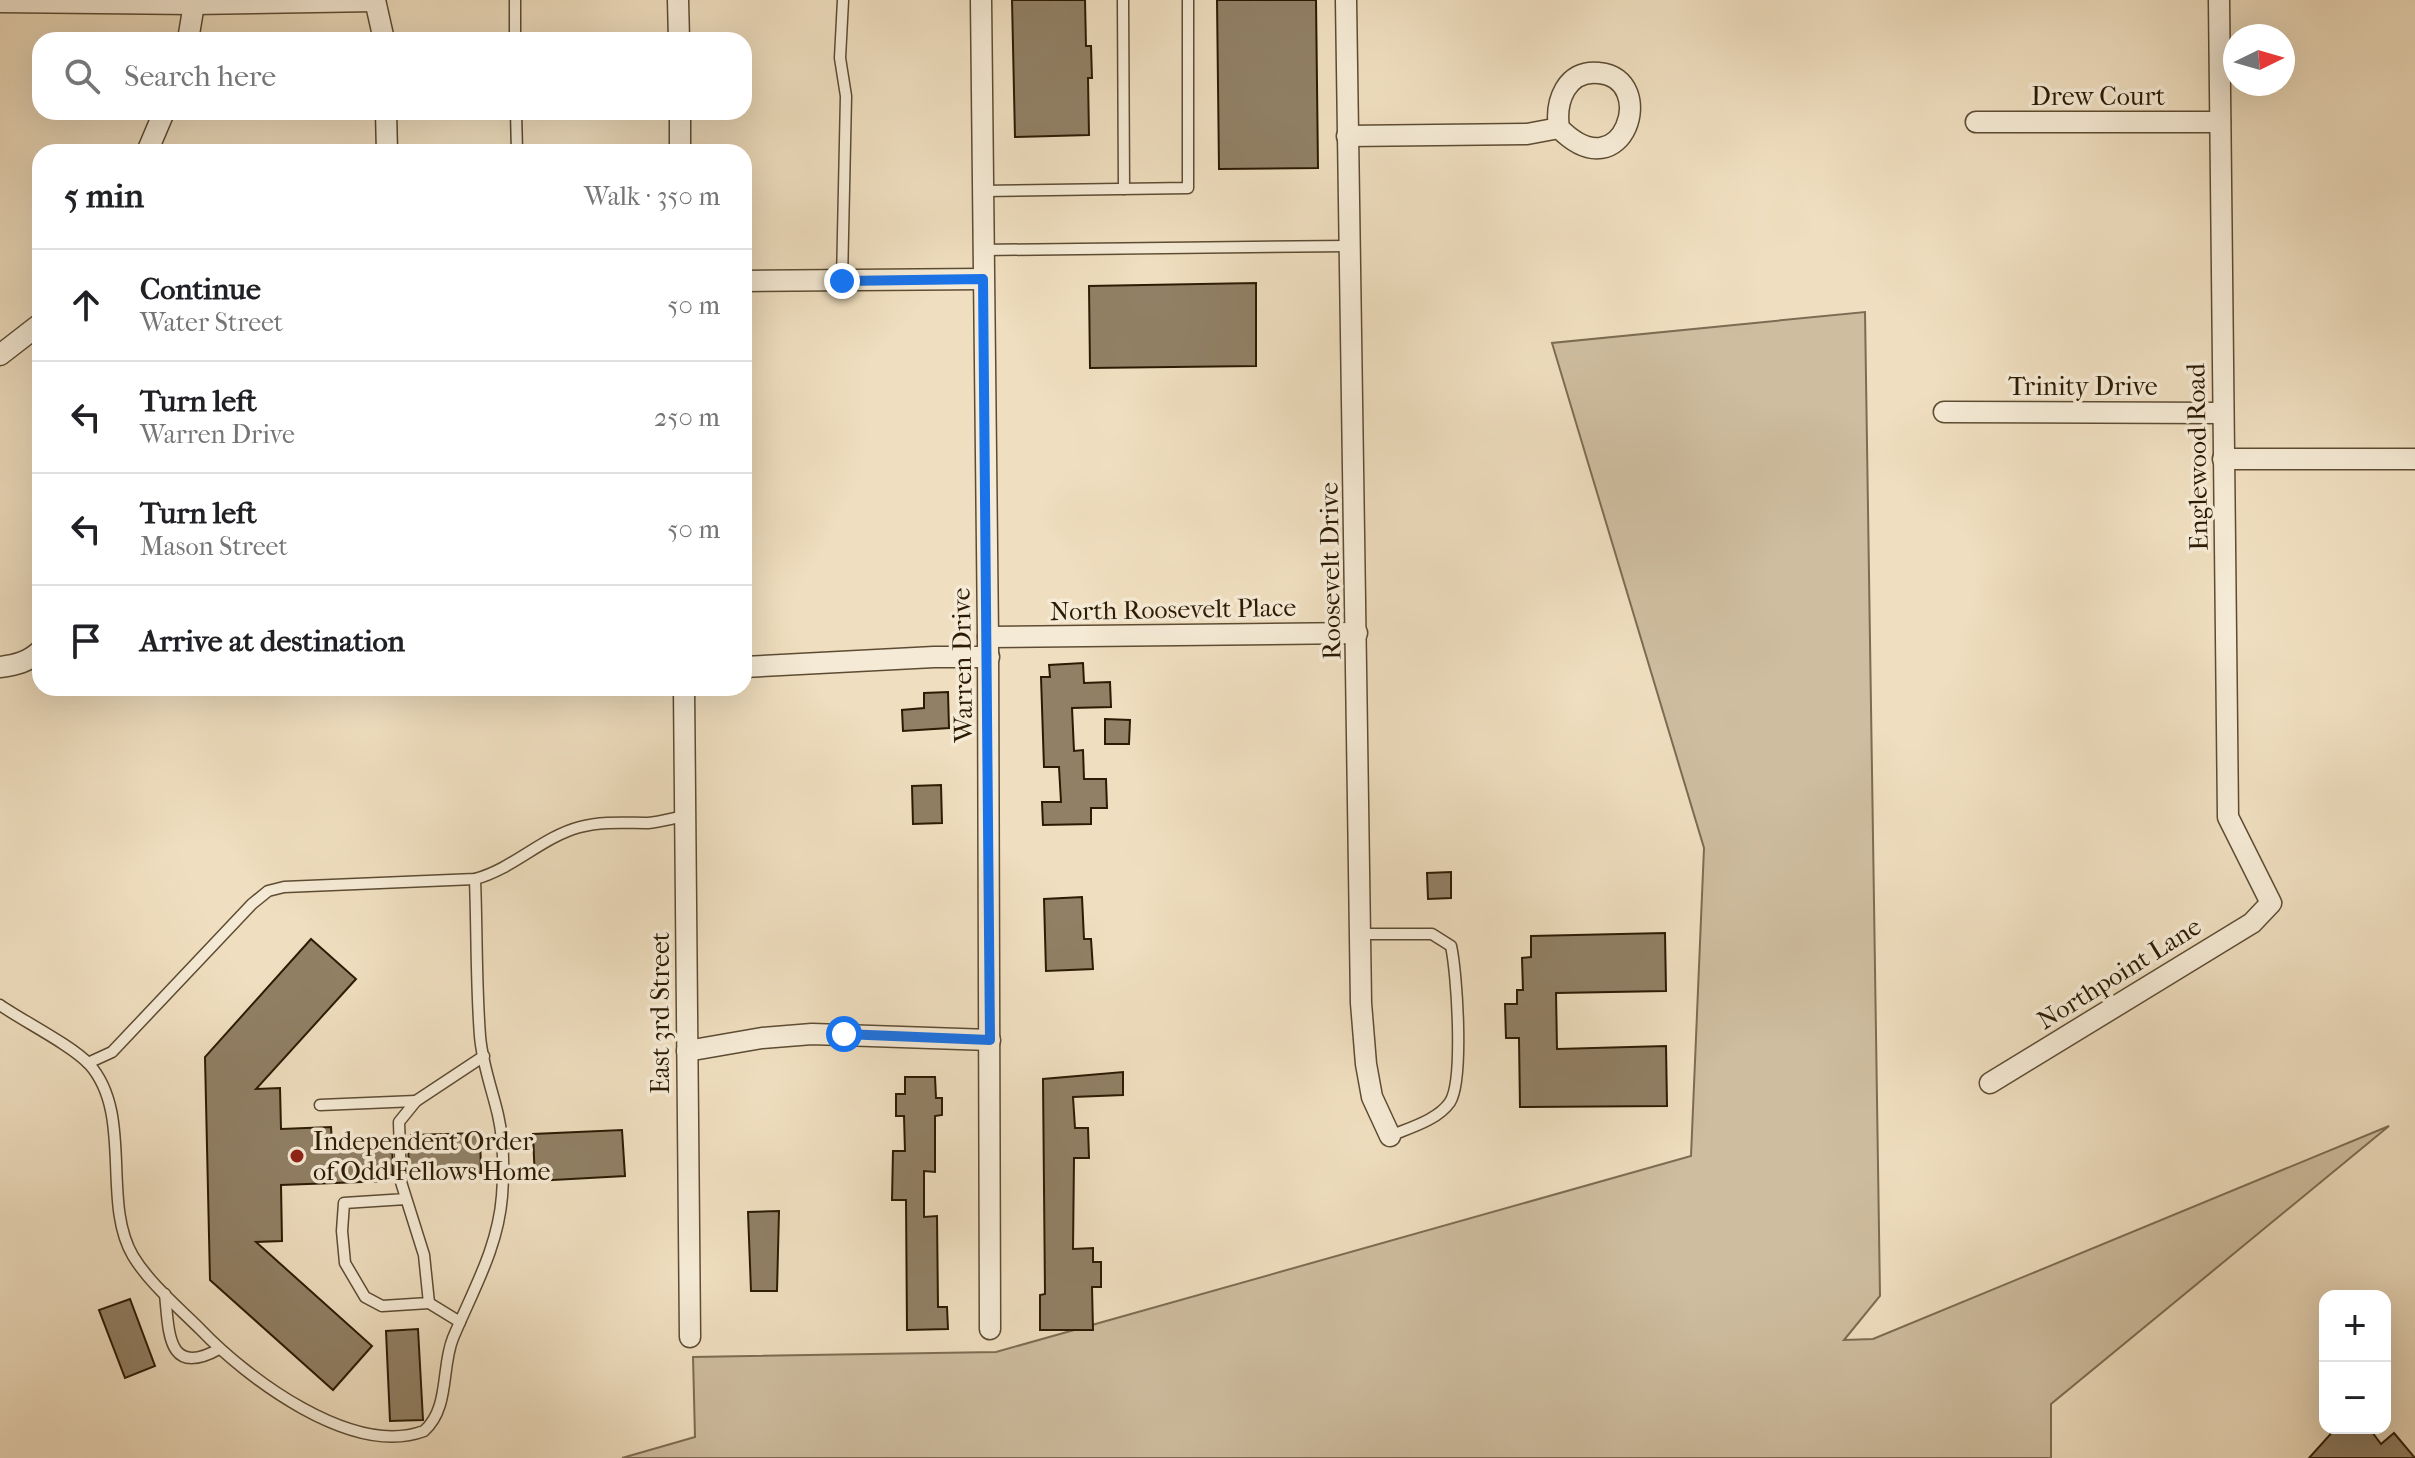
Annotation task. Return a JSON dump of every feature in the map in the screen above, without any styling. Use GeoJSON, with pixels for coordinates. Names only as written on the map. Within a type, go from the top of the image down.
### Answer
{"type":"FeatureCollection","features":[{"type":"Feature","properties":{"kind":"street"},"geometry":{"type":"LineString","coordinates":[[678,0],[679,32]]}},
{"type":"Feature","properties":{"kind":"street","name":"Warren Drive"},"geometry":{"type":"LineString","coordinates":[[981,0],[988,647],[990,1329]]}},
{"type":"Feature","properties":{"kind":"street","name":"Roosevelt Drive"},"geometry":{"type":"LineString","coordinates":[[1346,0],[1361,1003],[1372,1097],[1390,1136]]}},
{"type":"Feature","properties":{"kind":"street","name":"Englewood Road"},"geometry":{"type":"LineString","coordinates":[[2219,0],[2228,817],[2271,903]]}},
{"type":"Feature","properties":{"kind":"street"},"geometry":{"type":"LineString","coordinates":[[0,2],[194,4],[375,1],[382,32]]}},
{"type":"Feature","properties":{"kind":"street"},"geometry":{"type":"LineString","coordinates":[[189,32],[194,4]]}},
{"type":"Feature","properties":{"kind":"street"},"geometry":{"type":"LineString","coordinates":[[150,144],[161,120]]}},
{"type":"Feature","properties":{"kind":"street"},"geometry":{"type":"LineString","coordinates":[[386,120],[387,144]]}},
{"type":"Feature","properties":{"kind":"street"},"geometry":{"type":"LineString","coordinates":[[680,120],[680,144]]}},
{"type":"Feature","properties":{"kind":"street","name":"Drew Court"},"geometry":{"type":"LineString","coordinates":[[1976,122],[2220,122]]}},
{"type":"Feature","properties":{"kind":"street"},"geometry":{"type":"LineString","coordinates":[[1347,136],[1527,134],[1559,128]]}},
{"type":"Feature","properties":{"kind":"street"},"geometry":{"type":"LineString","coordinates":[[752,281],[983,279]]}},
{"type":"Feature","properties":{"kind":"street"},"geometry":{"type":"LineString","coordinates":[[0,355],[32,330]]}},
{"type":"Feature","properties":{"kind":"street","name":"Trinity Drive"},"geometry":{"type":"LineString","coordinates":[[1944,412],[2222,413]]}},
{"type":"Feature","properties":{"kind":"street"},"geometry":{"type":"LineString","coordinates":[[2223,459],[2415,459]]}},
{"type":"Feature","properties":{"kind":"street","name":"North Roosevelt Place"},"geometry":{"type":"LineString","coordinates":[[752,667],[934,657],[988,647],[1357,633]]}},
{"type":"Feature","properties":{"kind":"street"},"geometry":{"type":"LineString","coordinates":[[0,667],[16,665],[32,657]]}},
{"type":"Feature","properties":{"kind":"street","name":"East 3rd Street"},"geometry":{"type":"LineString","coordinates":[[684,696],[690,1337]]}},
{"type":"Feature","properties":{"kind":"street","name":"Northpoint Lane"},"geometry":{"type":"LineString","coordinates":[[1990,1083],[2252,923],[2271,903]]}},
{"type":"Feature","properties":{"kind":"street"},"geometry":{"type":"LineString","coordinates":[[687,1051],[762,1038],[812,1034],[990,1040]]}},
{"type":"Feature","properties":{"kind":"lane"},"geometry":{"type":"LineString","coordinates":[[515,0],[515,32]]}},
{"type":"Feature","properties":{"kind":"lane"},"geometry":{"type":"LineString","coordinates":[[842,281],[846,96],[840,58],[843,0]]}},
{"type":"Feature","properties":{"kind":"lane"},"geometry":{"type":"LineString","coordinates":[[1123,0],[1124,189]]}},
{"type":"Feature","properties":{"kind":"lane"},"geometry":{"type":"LineString","coordinates":[[982,191],[1188,188],[1188,0]]}},
{"type":"Feature","properties":{"kind":"lane"},"geometry":{"type":"LineString","coordinates":[[516,120],[517,144]]}},
{"type":"Feature","properties":{"kind":"lane"},"geometry":{"type":"LineString","coordinates":[[983,250],[1349,246]]}},
{"type":"Feature","properties":{"kind":"lane"},"geometry":{"type":"LineString","coordinates":[[88,1063],[112,1052],[252,904],[268,891],[284,887],[475,879],[493,874],[554,838],[580,827],[606,822],[652,823],[685,816]]}},
{"type":"Feature","properties":{"kind":"lane"},"geometry":{"type":"LineString","coordinates":[[394,1447],[414,1439],[427,1429],[436,1415],[451,1342],[488,1260],[502,1197],[503,1155],[499,1119],[480,1038],[475,879]]}},
{"type":"Feature","properties":{"kind":"lane"},"geometry":{"type":"LineString","coordinates":[[1361,934],[1432,934],[1451,946],[1456,967],[1457,1083],[1449,1103],[1433,1117],[1390,1136]]}},
{"type":"Feature","properties":{"kind":"lane"},"geometry":{"type":"LineString","coordinates":[[0,1005],[88,1063],[98,1076],[113,1124],[122,1224],[134,1257],[219,1349],[291,1414]]}},
{"type":"Feature","properties":{"kind":"lane"},"geometry":{"type":"LineString","coordinates":[[429,1303],[424,1255],[401,1182],[399,1122],[416,1101],[484,1056]]}},
{"type":"Feature","properties":{"kind":"lane"},"geometry":{"type":"LineString","coordinates":[[320,1105],[416,1101]]}},
{"type":"Feature","properties":{"kind":"lane"},"geometry":{"type":"LineString","coordinates":[[406,1199],[344,1203],[342,1231],[345,1263],[365,1297],[382,1306],[429,1303],[460,1322]]}},
{"type":"Feature","properties":{"kind":"lane"},"geometry":{"type":"LineString","coordinates":[[165,1294],[169,1333],[174,1347],[182,1356],[202,1358],[219,1349]]}},
{"type":"Feature","properties":{"kind":"shaded area"},"geometry":{"type":"Polygon","coordinates":[[[1865,312],[1880,1296],[1844,1340],[1873,1339],[2389,1126],[2051,1404],[2051,1458],[622,1458],[695,1437],[693,1357],[996,1352],[1691,1156],[1704,848],[1552,343],[1865,312]]]}},
{"type":"Feature","properties":{"kind":"building"},"geometry":{"type":"Polygon","coordinates":[[[1012,0],[1085,0],[1086,46],[1091,46],[1092,78],[1088,78],[1089,135],[1015,137],[1012,0]]]}},
{"type":"Feature","properties":{"kind":"building"},"geometry":{"type":"Polygon","coordinates":[[[1217,0],[1316,0],[1318,168],[1219,169],[1217,0]]]}},
{"type":"Feature","properties":{"kind":"building"},"geometry":{"type":"Polygon","coordinates":[[[1256,283],[1256,366],[1090,368],[1089,286],[1256,283]]]}},
{"type":"Feature","properties":{"kind":"building"},"geometry":{"type":"Polygon","coordinates":[[[1083,663],[1084,683],[1110,682],[1111,707],[1072,708],[1074,751],[1083,750],[1084,779],[1106,779],[1107,808],[1091,808],[1091,824],[1043,825],[1042,802],[1061,802],[1059,767],[1044,767],[1041,677],[1050,677],[1049,665],[1083,663]]]}},
{"type":"Feature","properties":{"kind":"building"},"geometry":{"type":"Polygon","coordinates":[[[948,692],[949,728],[903,731],[902,710],[924,708],[924,693],[948,692]]]}},
{"type":"Feature","properties":{"kind":"building"},"geometry":{"type":"Polygon","coordinates":[[[1105,719],[1130,720],[1129,744],[1105,744],[1105,719]]]}},
{"type":"Feature","properties":{"kind":"building"},"geometry":{"type":"Polygon","coordinates":[[[941,785],[942,823],[913,824],[912,786],[941,785]]]}},
{"type":"Feature","properties":{"kind":"building"},"geometry":{"type":"Polygon","coordinates":[[[1451,872],[1451,898],[1428,899],[1427,873],[1451,872]]]}},
{"type":"Feature","properties":{"kind":"building"},"geometry":{"type":"Polygon","coordinates":[[[1082,897],[1084,939],[1091,939],[1093,969],[1046,971],[1044,899],[1082,897]]]}},
{"type":"Feature","properties":{"kind":"building"},"geometry":{"type":"Polygon","coordinates":[[[1665,933],[1666,991],[1556,993],[1557,1049],[1666,1046],[1667,1106],[1520,1107],[1519,1038],[1506,1038],[1505,1004],[1517,1004],[1517,990],[1523,990],[1522,958],[1531,957],[1531,936],[1665,933]]]}},
{"type":"Feature","properties":{"kind":"building","name":"Independent Order of Odd Fellows Home"},"geometry":{"type":"Polygon","coordinates":[[[311,939],[356,979],[256,1089],[280,1088],[281,1129],[331,1127],[332,1143],[392,1141],[393,1175],[388,1175],[388,1181],[281,1185],[282,1241],[256,1242],[372,1346],[333,1390],[210,1280],[205,1057],[311,939]]]}},
{"type":"Feature","properties":{"kind":"building"},"geometry":{"type":"Polygon","coordinates":[[[1123,1072],[1123,1095],[1073,1097],[1075,1128],[1088,1128],[1089,1158],[1074,1158],[1073,1249],[1093,1248],[1093,1262],[1101,1262],[1101,1287],[1092,1287],[1093,1330],[1040,1330],[1040,1295],[1045,1294],[1043,1079],[1123,1072]]]}},
{"type":"Feature","properties":{"kind":"building"},"geometry":{"type":"Polygon","coordinates":[[[905,1077],[935,1077],[936,1098],[942,1098],[942,1115],[935,1116],[935,1172],[924,1171],[924,1217],[937,1216],[938,1307],[947,1307],[948,1329],[907,1330],[906,1200],[892,1200],[893,1151],[905,1151],[904,1116],[896,1116],[896,1094],[905,1094],[905,1077]]]}},
{"type":"Feature","properties":{"kind":"building"},"geometry":{"type":"Polygon","coordinates":[[[622,1130],[625,1176],[535,1181],[533,1134],[622,1130]]]}},
{"type":"Feature","properties":{"kind":"building"},"geometry":{"type":"Polygon","coordinates":[[[480,1133],[481,1173],[409,1175],[408,1141],[411,1141],[411,1135],[480,1133]]]}},
{"type":"Feature","properties":{"kind":"building"},"geometry":{"type":"Polygon","coordinates":[[[779,1211],[777,1291],[751,1291],[748,1212],[779,1211]]]}},
{"type":"Feature","properties":{"kind":"building"},"geometry":{"type":"Polygon","coordinates":[[[130,1299],[155,1366],[125,1378],[99,1310],[130,1299]]]}},
{"type":"Feature","properties":{"kind":"building"},"geometry":{"type":"Polygon","coordinates":[[[418,1329],[423,1420],[390,1421],[386,1331],[418,1329]]]}},
{"type":"Feature","properties":{"kind":"building"},"geometry":{"type":"Polygon","coordinates":[[[2394,1433],[2415,1458],[2309,1458],[2331,1434],[2374,1434],[2381,1444],[2394,1433]]]}},
{"type":"Feature","properties":{"kind":"place","name":"Independent Order of Odd Fellows Home"},"geometry":{"type":"Point","coordinates":[297,1156]}},
{"type":"Feature","properties":{"kind":"route"},"geometry":{"type":"LineString","coordinates":[[842,281],[983,279],[989,657],[990,1040],[844,1034]]}}]}
